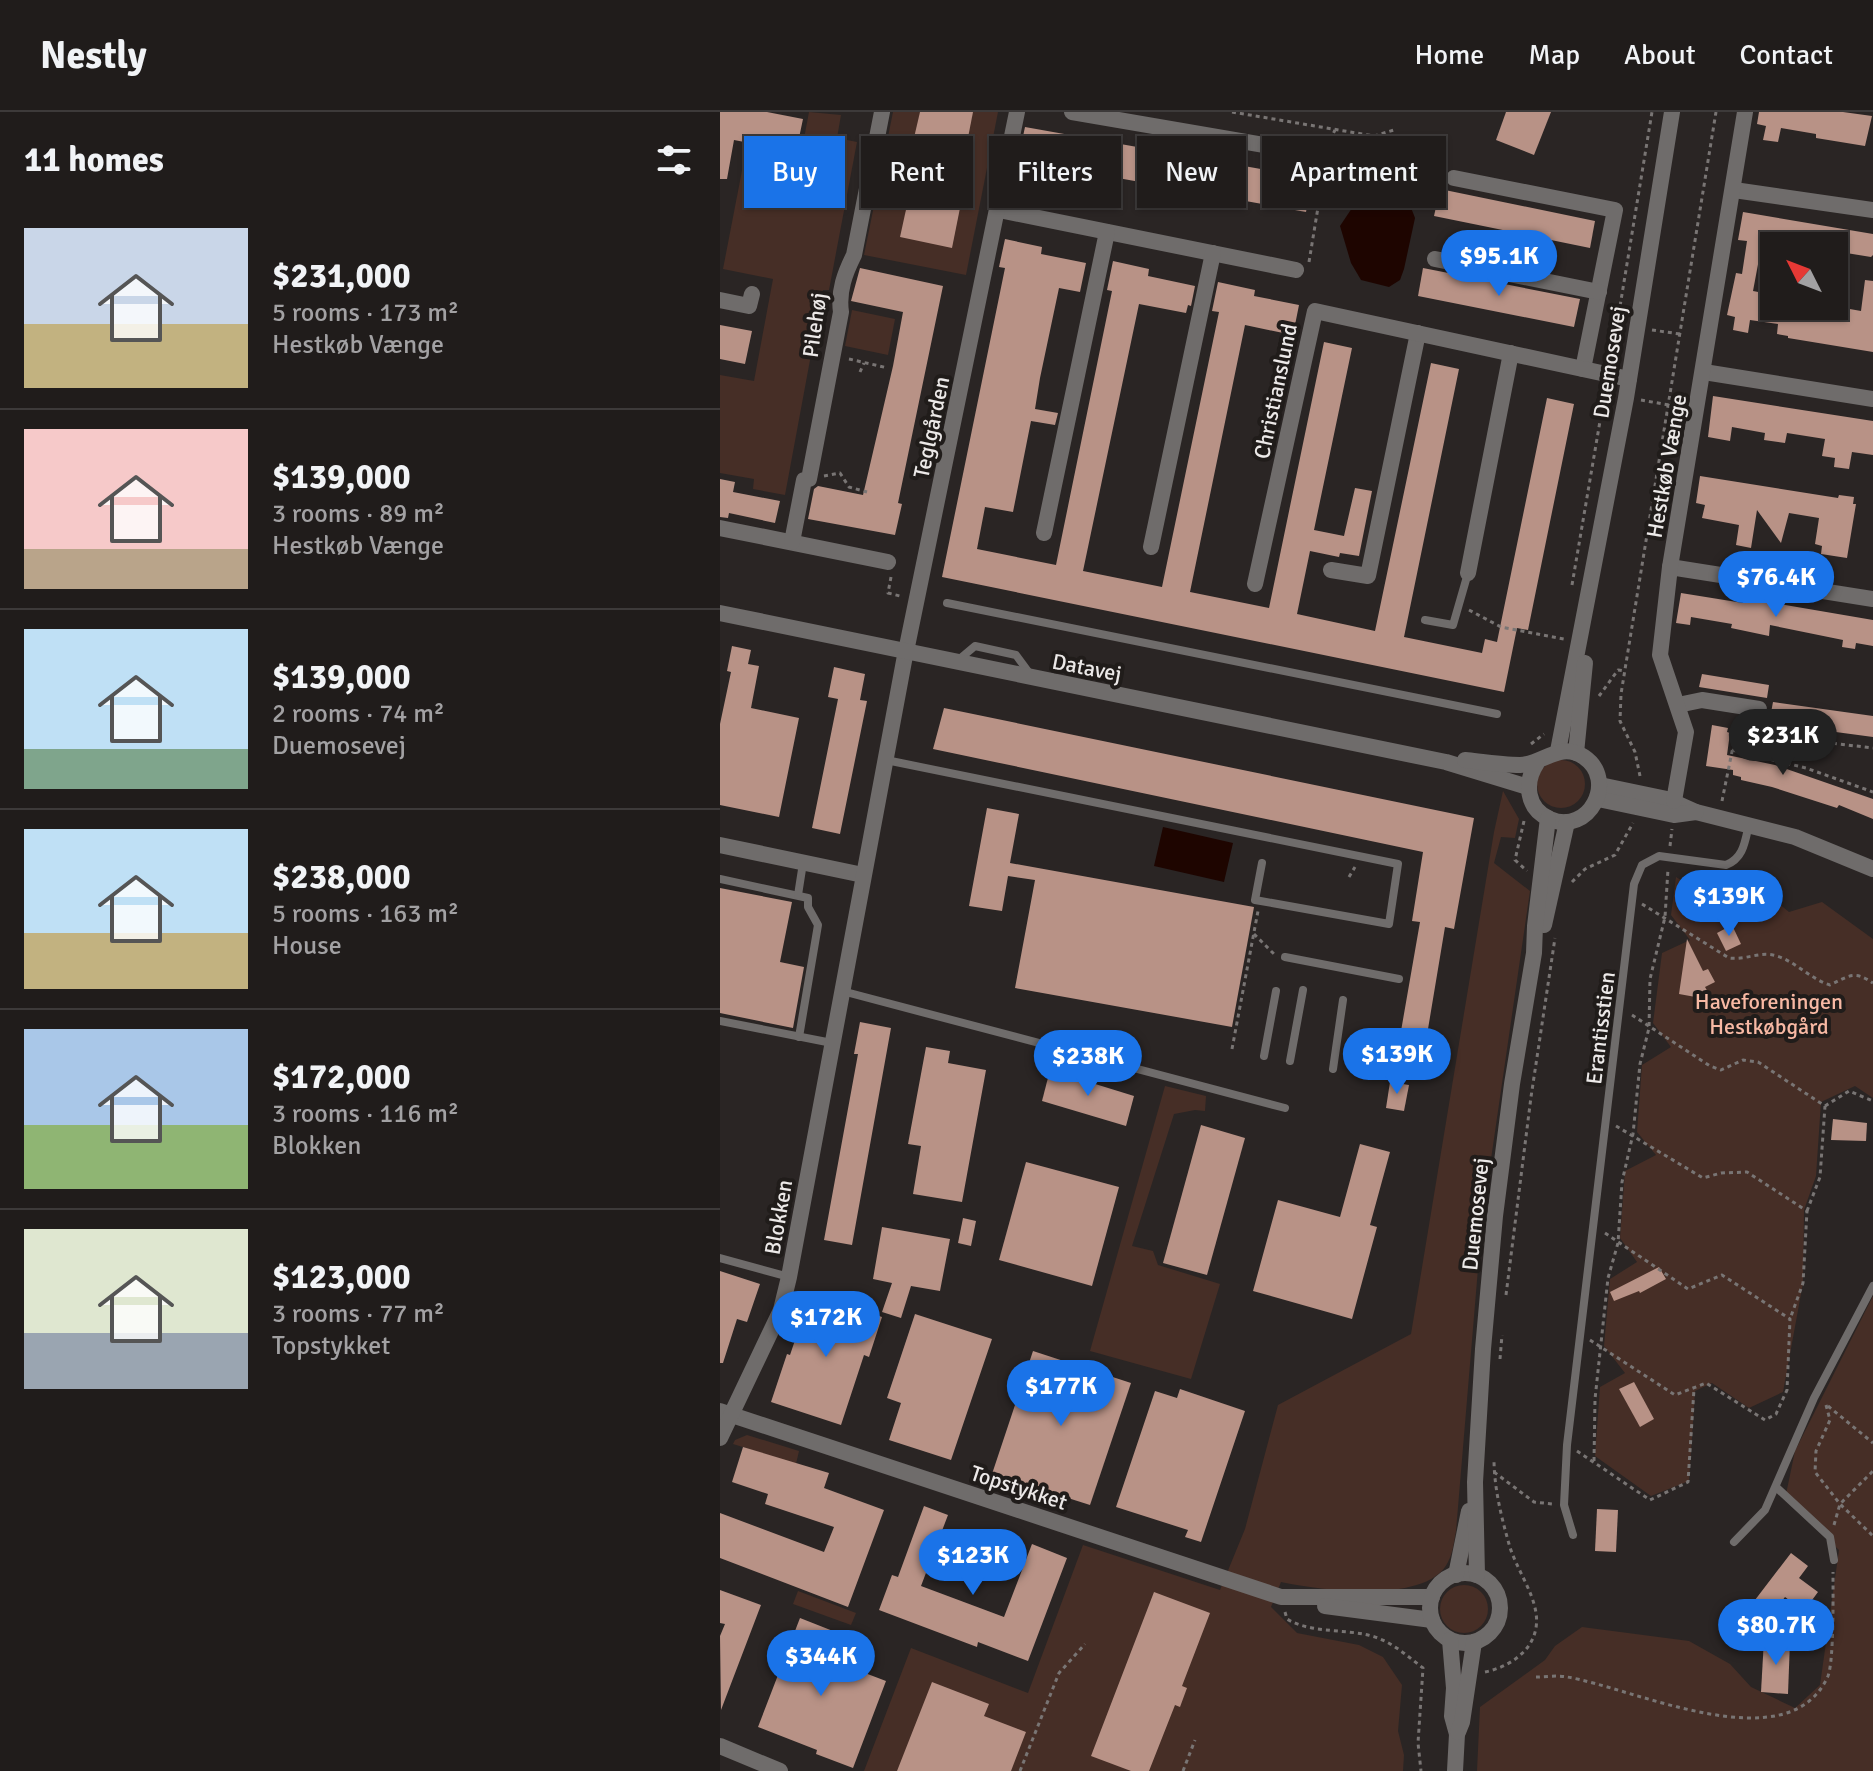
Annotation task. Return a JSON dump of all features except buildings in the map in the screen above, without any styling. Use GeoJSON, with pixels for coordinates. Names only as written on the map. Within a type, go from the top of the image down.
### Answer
{"type":"FeatureCollection","features":[{"type":"Feature","properties":{"kind":"street","name":"Pilehøj"},"geometry":{"type":"LineString","coordinates":[[792,542],[804,480],[809,479],[841,312],[845,273],[854,255],[882,112]]}},
{"type":"Feature","properties":{"kind":"street","name":"Teglgården"},"geometry":{"type":"LineString","coordinates":[[906,652],[1017,112]]}},
{"type":"Feature","properties":{"kind":"street"},"geometry":{"type":"LineString","coordinates":[[1072,112],[1262,145]]}},
{"type":"Feature","properties":{"kind":"street","name":"Duemosevej"},"geometry":{"type":"LineString","coordinates":[[1547,757],[1584,626],[1626,398],[1672,112]]}},
{"type":"Feature","properties":{"kind":"street","name":"Hestkøb Vænge"},"geometry":{"type":"LineString","coordinates":[[1674,808],[1686,732],[1660,655],[1670,567],[1745,112]]}},
{"type":"Feature","properties":{"kind":"street"},"geometry":{"type":"LineString","coordinates":[[1454,178],[1615,210],[1583,369]]}},
{"type":"Feature","properties":{"kind":"street"},"geometry":{"type":"LineString","coordinates":[[1734,190],[1873,210]]}},
{"type":"Feature","properties":{"kind":"street"},"geometry":{"type":"LineString","coordinates":[[999,210],[1213,253],[1302,266]]}},
{"type":"Feature","properties":{"kind":"street"},"geometry":{"type":"LineString","coordinates":[[1044,533],[1107,232]]}},
{"type":"Feature","properties":{"kind":"street"},"geometry":{"type":"LineString","coordinates":[[1151,547],[1213,253]]}},
{"type":"Feature","properties":{"kind":"street"},"geometry":{"type":"LineString","coordinates":[[1435,259],[1599,292]]}},
{"type":"Feature","properties":{"kind":"street"},"geometry":{"type":"LineString","coordinates":[[720,300],[749,306],[752,294]]}},
{"type":"Feature","properties":{"kind":"street","name":"Christianslund"},"geometry":{"type":"LineString","coordinates":[[1255,584],[1315,311],[1629,379]]}},
{"type":"Feature","properties":{"kind":"street"},"geometry":{"type":"LineString","coordinates":[[1331,570],[1368,576],[1418,333]]}},
{"type":"Feature","properties":{"kind":"street"},"geometry":{"type":"LineString","coordinates":[[1468,573],[1511,353]]}},
{"type":"Feature","properties":{"kind":"street","name":"Hestkøb Vænge"},"geometry":{"type":"LineString","coordinates":[[1704,372],[1873,399]]}},
{"type":"Feature","properties":{"kind":"street"},"geometry":{"type":"LineString","coordinates":[[720,528],[888,562]]}},
{"type":"Feature","properties":{"kind":"street","name":"Hestkøb Vænge"},"geometry":{"type":"LineString","coordinates":[[1670,567],[1873,599]]}},
{"type":"Feature","properties":{"kind":"street","name":"Datavej"},"geometry":{"type":"LineString","coordinates":[[720,613],[1446,762],[1528,787]]}},
{"type":"Feature","properties":{"kind":"street","name":"Duemosevej"},"geometry":{"type":"LineString","coordinates":[[1576,753],[1588,636],[1584,626]]}},
{"type":"Feature","properties":{"kind":"street","name":"Blokken"},"geometry":{"type":"LineString","coordinates":[[720,1438],[726,1413],[781,1310],[789,1277],[906,652]]}},
{"type":"Feature","properties":{"kind":"street"},"geometry":{"type":"LineString","coordinates":[[1678,705],[1702,700],[1759,709]]}},
{"type":"Feature","properties":{"kind":"street"},"geometry":{"type":"LineString","coordinates":[[1576,753],[1591,763],[1599,792],[1586,815],[1567,822],[1548,818],[1532,802],[1529,778],[1547,757],[1576,753]]}},
{"type":"Feature","properties":{"kind":"street","name":"Datavej"},"geometry":{"type":"LineString","coordinates":[[1446,762],[1462,759],[1512,765],[1547,757]]}},
{"type":"Feature","properties":{"kind":"street"},"geometry":{"type":"LineString","coordinates":[[1599,792],[1749,824],[1795,837],[1873,869]]}},
{"type":"Feature","properties":{"kind":"street","name":"Duemosevej"},"geometry":{"type":"LineString","coordinates":[[1477,1575],[1475,1482],[1495,1216],[1512,1084],[1534,953],[1548,818]]}},
{"type":"Feature","properties":{"kind":"street","name":"Duemosevej"},"geometry":{"type":"LineString","coordinates":[[1534,953],[1543,930],[1567,822]]}},
{"type":"Feature","properties":{"kind":"street"},"geometry":{"type":"LineString","coordinates":[[720,845],[863,875]]}},
{"type":"Feature","properties":{"kind":"street","name":"Topstykket"},"geometry":{"type":"LineString","coordinates":[[726,1413],[1281,1597],[1432,1597]]}},
{"type":"Feature","properties":{"kind":"street","name":"Duemosevej"},"geometry":{"type":"LineString","coordinates":[[1456,1575],[1475,1482]]}},
{"type":"Feature","properties":{"kind":"street"},"geometry":{"type":"LineString","coordinates":[[1456,1575],[1477,1575],[1496,1591],[1500,1616],[1486,1637],[1462,1643],[1450,1640],[1439,1632],[1432,1620],[1432,1597],[1446,1579],[1456,1575]]}},
{"type":"Feature","properties":{"kind":"street","name":"Topstykket"},"geometry":{"type":"LineString","coordinates":[[1305,1599],[1323,1606],[1432,1620]]}},
{"type":"Feature","properties":{"kind":"street"},"geometry":{"type":"LineString","coordinates":[[1450,1640],[1454,1688],[1452,1716],[1457,1734]]}},
{"type":"Feature","properties":{"kind":"street"},"geometry":{"type":"LineString","coordinates":[[1455,1771],[1457,1734],[1465,1708],[1474,1642]]}},
{"type":"Feature","properties":{"kind":"street"},"geometry":{"type":"LineString","coordinates":[[720,1746],[780,1771]]}},
{"type":"Feature","properties":{"kind":"lane"},"geometry":{"type":"LineString","coordinates":[[1425,620],[1453,625],[1468,573]]}},
{"type":"Feature","properties":{"kind":"lane"},"geometry":{"type":"LineString","coordinates":[[947,603],[1497,714]]}},
{"type":"Feature","properties":{"kind":"lane"},"geometry":{"type":"LineString","coordinates":[[885,760],[1398,864],[1389,924],[1255,900],[1262,863]]}},
{"type":"Feature","properties":{"kind":"lane"},"geometry":{"type":"LineString","coordinates":[[1668,856],[1726,865],[1735,862],[1741,856],[1749,824]]}},
{"type":"Feature","properties":{"kind":"lane","name":"Erantisstien"},"geometry":{"type":"LineString","coordinates":[[1573,1535],[1564,1505],[1567,1445],[1632,898],[1642,865],[1649,859],[1668,856]]}},
{"type":"Feature","properties":{"kind":"lane"},"geometry":{"type":"LineString","coordinates":[[798,895],[803,863]]}},
{"type":"Feature","properties":{"kind":"lane"},"geometry":{"type":"LineString","coordinates":[[720,879],[808,898],[808,907],[818,925],[799,1037]]}},
{"type":"Feature","properties":{"kind":"lane"},"geometry":{"type":"LineString","coordinates":[[1285,957],[1399,979]]}},
{"type":"Feature","properties":{"kind":"lane"},"geometry":{"type":"LineString","coordinates":[[1290,1061],[1303,990]]}},
{"type":"Feature","properties":{"kind":"lane"},"geometry":{"type":"LineString","coordinates":[[842,991],[1285,1108]]}},
{"type":"Feature","properties":{"kind":"lane"},"geometry":{"type":"LineString","coordinates":[[1264,1056],[1276,991]]}},
{"type":"Feature","properties":{"kind":"lane"},"geometry":{"type":"LineString","coordinates":[[1333,1069],[1343,1000]]}},
{"type":"Feature","properties":{"kind":"lane"},"geometry":{"type":"LineString","coordinates":[[720,1021],[832,1043]]}},
{"type":"Feature","properties":{"kind":"lane"},"geometry":{"type":"LineString","coordinates":[[720,1258],[789,1277]]}},
{"type":"Feature","properties":{"kind":"lane"},"geometry":{"type":"LineString","coordinates":[[1734,1542],[1765,1510],[1814,1398],[1873,1286]]}},
{"type":"Feature","properties":{"kind":"lane"},"geometry":{"type":"LineString","coordinates":[[1776,1487],[1830,1537],[1834,1560]]}},
{"type":"Feature","properties":{"kind":"path"},"geometry":{"type":"LineString","coordinates":[[1232,112],[1374,136],[1394,130]]}},
{"type":"Feature","properties":{"kind":"path"},"geometry":{"type":"LineString","coordinates":[[1570,593],[1652,112]]}},
{"type":"Feature","properties":{"kind":"path"},"geometry":{"type":"LineString","coordinates":[[1567,889],[1585,869],[1615,855],[1633,824],[1640,784],[1639,767],[1620,721],[1621,694],[1716,112]]}},
{"type":"Feature","properties":{"kind":"path"},"geometry":{"type":"LineString","coordinates":[[1302,266],[1316,208]]}},
{"type":"Feature","properties":{"kind":"path"},"geometry":{"type":"LineString","coordinates":[[1636,328],[1680,334]]}},
{"type":"Feature","properties":{"kind":"path"},"geometry":{"type":"LineString","coordinates":[[844,358],[888,368]]}},
{"type":"Feature","properties":{"kind":"path"},"geometry":{"type":"LineString","coordinates":[[860,372],[864,363]]}},
{"type":"Feature","properties":{"kind":"path"},"geometry":{"type":"LineString","coordinates":[[1626,398],[1669,405]]}},
{"type":"Feature","properties":{"kind":"path"},"geometry":{"type":"LineString","coordinates":[[809,479],[840,473],[849,487],[867,492]]}},
{"type":"Feature","properties":{"kind":"path"},"geometry":{"type":"LineString","coordinates":[[888,562],[891,571],[888,593],[916,601]]}},
{"type":"Feature","properties":{"kind":"path"},"geometry":{"type":"LineString","coordinates":[[1460,603],[1484,620],[1501,627],[1564,639]]}},
{"type":"Feature","properties":{"kind":"path"},"geometry":{"type":"LineString","coordinates":[[1747,753],[1759,709]]}},
{"type":"Feature","properties":{"kind":"path"},"geometry":{"type":"LineString","coordinates":[[1512,765],[1517,755],[1550,729],[1547,757]]}},
{"type":"Feature","properties":{"kind":"path"},"geometry":{"type":"LineString","coordinates":[[1719,817],[1736,732],[1873,748]]}},
{"type":"Feature","properties":{"kind":"path"},"geometry":{"type":"LineString","coordinates":[[1732,750],[1806,768],[1873,792]]}},
{"type":"Feature","properties":{"kind":"path"},"geometry":{"type":"LineString","coordinates":[[1594,1461],[1595,1399],[1608,1278],[1618,1243],[1622,1182],[1633,1134],[1640,1064],[1649,1028],[1650,979],[1665,917],[1674,808]]}},
{"type":"Feature","properties":{"kind":"path"},"geometry":{"type":"LineString","coordinates":[[1540,879],[1515,860],[1525,818],[1537,833],[1545,837]]}},
{"type":"Feature","properties":{"kind":"path"},"geometry":{"type":"LineString","coordinates":[[1632,898],[1729,958],[1745,960],[1776,955],[1830,985],[1860,974],[1873,983]]}},
{"type":"Feature","properties":{"kind":"path"},"geometry":{"type":"LineString","coordinates":[[1232,1049],[1260,901]]}},
{"type":"Feature","properties":{"kind":"path"},"geometry":{"type":"LineString","coordinates":[[1506,1295],[1556,932]]}},
{"type":"Feature","properties":{"kind":"path"},"geometry":{"type":"LineString","coordinates":[[1254,934],[1273,954],[1285,957]]}},
{"type":"Feature","properties":{"kind":"path"},"geometry":{"type":"LineString","coordinates":[[1621,1007],[1710,1066],[1721,1070],[1743,1060],[1758,1062],[1825,1106]]}},
{"type":"Feature","properties":{"kind":"path"},"geometry":{"type":"LineString","coordinates":[[1825,1106],[1849,1091],[1873,1101]]}},
{"type":"Feature","properties":{"kind":"path"},"geometry":{"type":"LineString","coordinates":[[1581,1332],[1602,1349],[1675,1395],[1706,1383],[1765,1420],[1776,1414],[1787,1390],[1790,1319],[1803,1283],[1807,1211],[1820,1177],[1825,1106]]}},
{"type":"Feature","properties":{"kind":"path"},"geometry":{"type":"LineString","coordinates":[[1607,1121],[1703,1178],[1721,1173],[1747,1172],[1807,1211]]}},
{"type":"Feature","properties":{"kind":"path"},"geometry":{"type":"LineString","coordinates":[[1594,1225],[1688,1289],[1722,1275],[1790,1319]]}},
{"type":"Feature","properties":{"kind":"path"},"geometry":{"type":"LineString","coordinates":[[1500,1370],[1503,1324]]}},
{"type":"Feature","properties":{"kind":"path"},"geometry":{"type":"LineString","coordinates":[[1567,1445],[1650,1500],[1688,1482],[1694,1389]]}},
{"type":"Feature","properties":{"kind":"path"},"geometry":{"type":"LineString","coordinates":[[1873,1443],[1826,1405],[1830,1420],[1816,1451],[1815,1472],[1840,1504],[1873,1536]]}},
{"type":"Feature","properties":{"kind":"path"},"geometry":{"type":"LineString","coordinates":[[1485,1672],[1505,1668],[1519,1658],[1531,1639],[1536,1613],[1509,1543],[1494,1472],[1494,1458]]}},
{"type":"Feature","properties":{"kind":"path"},"geometry":{"type":"LineString","coordinates":[[1830,1537],[1840,1504],[1873,1471]]}},
{"type":"Feature","properties":{"kind":"path"},"geometry":{"type":"LineString","coordinates":[[1494,1472],[1534,1502],[1564,1505]]}},
{"type":"Feature","properties":{"kind":"path"},"geometry":{"type":"LineString","coordinates":[[1536,1677],[1565,1677],[1720,1716],[1762,1719],[1792,1711],[1814,1699],[1829,1673],[1834,1560]]}},
{"type":"Feature","properties":{"kind":"path"},"geometry":{"type":"LineString","coordinates":[[1281,1597],[1287,1619],[1298,1626],[1370,1636],[1391,1644],[1423,1668],[1418,1743],[1421,1771]]}},
{"type":"Feature","properties":{"kind":"path"},"geometry":{"type":"LineString","coordinates":[[1020,1771],[1059,1673],[1085,1644]]}},
{"type":"Feature","properties":{"kind":"path"},"geometry":{"type":"LineString","coordinates":[[1183,1771],[1195,1740]]}},
{"type":"Feature","properties":{"kind":"green space"},"geometry":{"type":"Polygon","coordinates":[[[809,112],[841,115],[837,136],[804,136],[809,112]]]}},
{"type":"Feature","properties":{"kind":"green space"},"geometry":{"type":"Polygon","coordinates":[[[893,112],[998,112],[993,136],[989,136],[989,158],[966,275],[864,255],[874,208],[973,208],[973,136],[888,136],[893,112]]]}},
{"type":"Feature","properties":{"kind":"green space"},"geometry":{"type":"Polygon","coordinates":[[[845,140],[857,142],[845,205],[845,140]]]}},
{"type":"Feature","properties":{"kind":"green space"},"geometry":{"type":"Polygon","coordinates":[[[744,160],[744,208],[845,208],[829,290],[823,290],[785,495],[753,489],[754,479],[720,473],[720,375],[754,381],[773,279],[723,269],[744,160]]]}},
{"type":"Feature","properties":{"kind":"green space"},"geometry":{"type":"Polygon","coordinates":[[[852,310],[895,319],[888,355],[845,346],[852,310]]]}},
{"type":"Feature","properties":{"kind":"green space"},"geometry":{"type":"Polygon","coordinates":[[[1561,760],[1578,767],[1585,784],[1578,801],[1561,808],[1544,801],[1537,784],[1544,767],[1561,760]]]}},
{"type":"Feature","properties":{"kind":"green space"},"geometry":{"type":"Polygon","coordinates":[[[1503,791],[1519,819],[1515,838],[1501,837],[1494,863],[1530,891],[1482,1221],[1452,1551],[1437,1576],[1419,1584],[1396,1589],[1345,1591],[1281,1582],[1271,1607],[1297,1633],[1359,1645],[1383,1657],[1402,1685],[1398,1731],[1404,1755],[1403,1771],[864,1771],[911,1648],[1028,1693],[1083,1545],[1220,1590],[1245,1529],[1278,1405],[1411,1334],[1503,791]]]}},
{"type":"Feature","properties":{"kind":"green space","name":"Haveforeningen Hestkøbgård"},"geometry":{"type":"Polygon","coordinates":[[[1676,877],[1706,896],[1728,883],[1766,893],[1789,912],[1822,902],[1873,939],[1873,1098],[1855,1086],[1821,1102],[1816,1176],[1804,1210],[1803,1283],[1783,1392],[1749,1408],[1712,1383],[1695,1391],[1689,1481],[1651,1496],[1595,1456],[1600,1387],[1625,1373],[1604,1346],[1610,1279],[1637,1262],[1620,1238],[1625,1171],[1656,1155],[1637,1132],[1642,1065],[1671,1047],[1653,1023],[1662,953],[1690,940],[1671,915],[1676,877]]]}},
{"type":"Feature","properties":{"kind":"green space"},"geometry":{"type":"Polygon","coordinates":[[[1165,1086],[1206,1096],[1205,1111],[1174,1114],[1132,1246],[1153,1251],[1158,1265],[1220,1284],[1191,1379],[1090,1351],[1165,1086]]]}},
{"type":"Feature","properties":{"kind":"green space"},"geometry":{"type":"Polygon","coordinates":[[[1873,1296],[1873,1771],[1477,1771],[1480,1707],[1545,1660],[1555,1646],[1582,1627],[1689,1641],[1730,1664],[1751,1687],[1795,1708],[1820,1685],[1839,1550],[1785,1499],[1795,1451],[1873,1296]]]}},
{"type":"Feature","properties":{"kind":"green space"},"geometry":{"type":"Polygon","coordinates":[[[747,1435],[799,1451],[796,1464],[733,1444],[747,1435]]]}},
{"type":"Feature","properties":{"kind":"green space"},"geometry":{"type":"Polygon","coordinates":[[[1464,1585],[1473,1586],[1481,1592],[1487,1600],[1487,1618],[1481,1626],[1473,1632],[1464,1633],[1455,1632],[1447,1626],[1441,1618],[1440,1609],[1441,1600],[1447,1592],[1455,1586],[1464,1585]]]}},
{"type":"Feature","properties":{"kind":"green space"},"geometry":{"type":"Polygon","coordinates":[[[798,1591],[856,1613],[851,1625],[793,1604],[798,1591]]]}},
{"type":"Feature","properties":{"kind":"shaded area"},"geometry":{"type":"Polygon","coordinates":[[[1352,208],[1411,208],[1415,218],[1400,280],[1389,287],[1361,280],[1351,263],[1340,226],[1352,208]]]}},
{"type":"Feature","properties":{"kind":"shaded area"},"geometry":{"type":"Polygon","coordinates":[[[1163,827],[1233,843],[1224,882],[1154,866],[1163,827]]]}}]}
